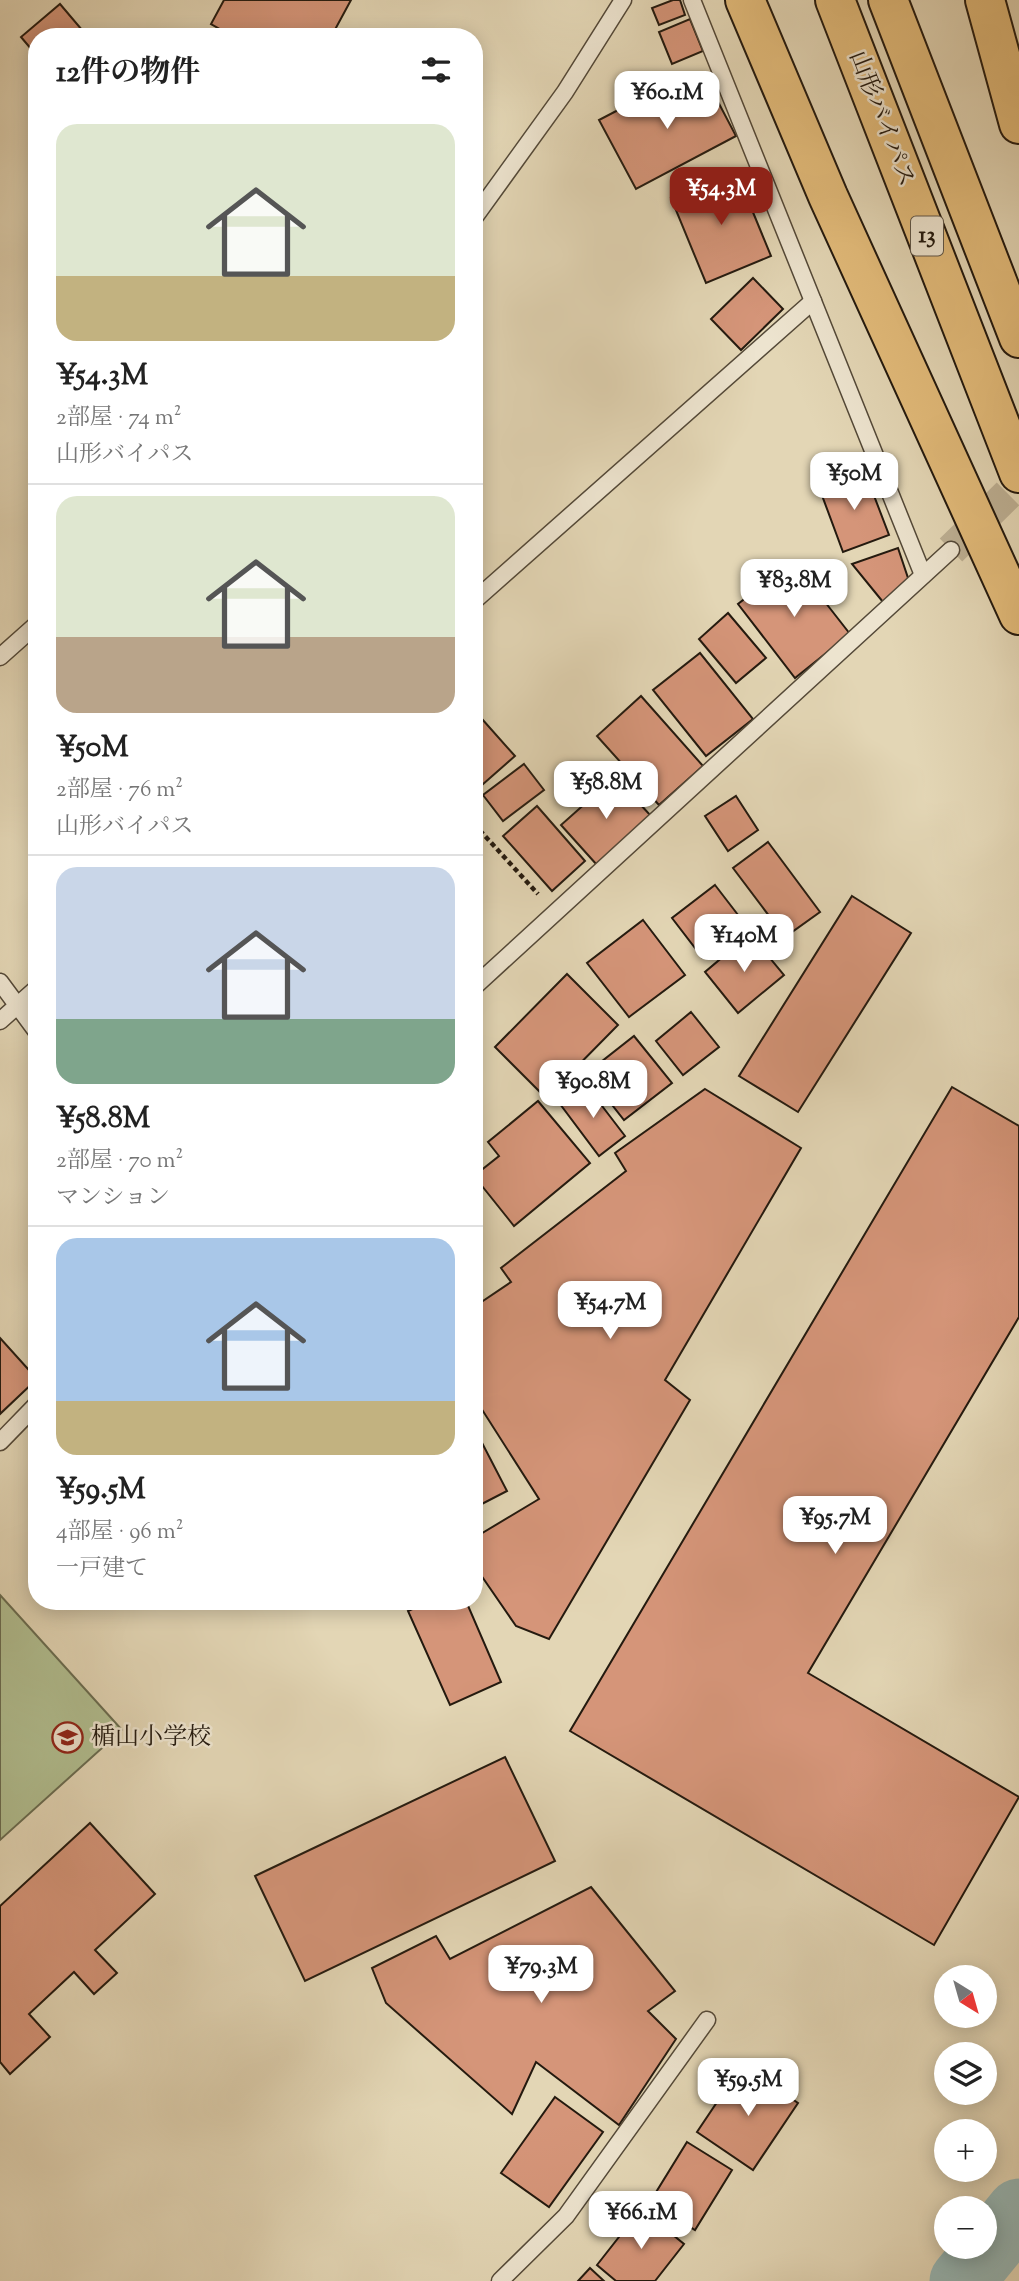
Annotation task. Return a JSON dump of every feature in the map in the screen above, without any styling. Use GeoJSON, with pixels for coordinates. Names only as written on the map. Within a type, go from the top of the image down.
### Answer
{"type":"FeatureCollection","features":[{"type":"Feature","properties":{"kind":"highway"},"geometry":{"type":"LineString","coordinates":[[745,0],[828,196],[1019,615]]}},
{"type":"Feature","properties":{"kind":"highway","name":"山形バイパス"},"geometry":{"type":"LineString","coordinates":[[835,0],[1019,472]]}},
{"type":"Feature","properties":{"kind":"highway","name":"山形バイパス"},"geometry":{"type":"LineString","coordinates":[[888,0],[1019,338]]}},
{"type":"Feature","properties":{"kind":"highway"},"geometry":{"type":"LineString","coordinates":[[985,0],[1019,124]]}},
{"type":"Feature","properties":{"kind":"lane"},"geometry":{"type":"LineString","coordinates":[[483,206],[565,92],[623,0]]}},
{"type":"Feature","properties":{"kind":"lane"},"geometry":{"type":"LineString","coordinates":[[692,0],[923,575]]}},
{"type":"Feature","properties":{"kind":"lane"},"geometry":{"type":"LineString","coordinates":[[483,593],[813,301]]}},
{"type":"Feature","properties":{"kind":"lane"},"geometry":{"type":"LineString","coordinates":[[483,979],[951,550]]}},
{"type":"Feature","properties":{"kind":"lane"},"geometry":{"type":"LineString","coordinates":[[0,657],[28,632]]}},
{"type":"Feature","properties":{"kind":"lane"},"geometry":{"type":"LineString","coordinates":[[0,982],[28,1019]]}},
{"type":"Feature","properties":{"kind":"lane"},"geometry":{"type":"LineString","coordinates":[[0,1021],[28,996]]}},
{"type":"Feature","properties":{"kind":"lane"},"geometry":{"type":"LineString","coordinates":[[0,1442],[28,1413]]}},
{"type":"Feature","properties":{"kind":"lane"},"geometry":{"type":"LineString","coordinates":[[500,2281],[566,2217],[707,2021]]}},
{"type":"Feature","properties":{"kind":"path"},"geometry":{"type":"LineString","coordinates":[[483,834],[556,912]]}},
{"type":"Feature","properties":{"kind":"green space"},"geometry":{"type":"Polygon","coordinates":[[[0,1595],[122,1730],[0,1840],[0,1595]]]}},
{"type":"Feature","properties":{"kind":"building"},"geometry":{"type":"Polygon","coordinates":[[[224,0],[351,0],[336,28],[218,28],[211,24],[224,0]]]}},
{"type":"Feature","properties":{"kind":"building"},"geometry":{"type":"Polygon","coordinates":[[[680,0],[685,15],[659,25],[652,8],[680,0]]]}},
{"type":"Feature","properties":{"kind":"building"},"geometry":{"type":"Polygon","coordinates":[[[60,4],[80,28],[32,28],[60,4]]]}},
{"type":"Feature","properties":{"kind":"building"},"geometry":{"type":"Polygon","coordinates":[[[690,19],[703,51],[672,64],[659,32],[690,19]]]}},
{"type":"Feature","properties":{"kind":"building"},"geometry":{"type":"Polygon","coordinates":[[[28,31],[28,45],[21,37],[28,31]]]}},
{"type":"Feature","properties":{"kind":"building"},"geometry":{"type":"Polygon","coordinates":[[[704,75],[736,136],[636,189],[599,120],[647,95],[651,104],[704,75]]]}},
{"type":"Feature","properties":{"kind":"building"},"geometry":{"type":"Polygon","coordinates":[[[736,171],[771,256],[706,283],[671,198],[736,171]]]}},
{"type":"Feature","properties":{"kind":"building"},"geometry":{"type":"Polygon","coordinates":[[[753,278],[783,309],[741,350],[711,319],[753,278]]]}},
{"type":"Feature","properties":{"kind":"building"},"geometry":{"type":"Polygon","coordinates":[[[865,472],[889,535],[843,552],[820,490],[865,472]]]}},
{"type":"Feature","properties":{"kind":"building"},"geometry":{"type":"Polygon","coordinates":[[[898,548],[909,581],[883,602],[852,564],[898,548]]]}},
{"type":"Feature","properties":{"kind":"building"},"geometry":{"type":"Polygon","coordinates":[[[793,561],[850,634],[795,678],[738,604],[793,561]]]}},
{"type":"Feature","properties":{"kind":"building"},"geometry":{"type":"Polygon","coordinates":[[[728,613],[766,658],[736,683],[699,639],[728,613]]]}},
{"type":"Feature","properties":{"kind":"building"},"geometry":{"type":"Polygon","coordinates":[[[700,653],[753,719],[706,756],[653,690],[700,653]]]}},
{"type":"Feature","properties":{"kind":"building"},"geometry":{"type":"Polygon","coordinates":[[[641,696],[703,766],[659,805],[597,736],[641,696]]]}},
{"type":"Feature","properties":{"kind":"building"},"geometry":{"type":"Polygon","coordinates":[[[483,720],[515,756],[483,784],[483,720]]]}},
{"type":"Feature","properties":{"kind":"building"},"geometry":{"type":"Polygon","coordinates":[[[524,764],[544,790],[503,821],[483,795],[524,764]]]}},
{"type":"Feature","properties":{"kind":"building"},"geometry":{"type":"Polygon","coordinates":[[[615,777],[651,816],[597,865],[561,825],[615,777]]]}},
{"type":"Feature","properties":{"kind":"building"},"geometry":{"type":"Polygon","coordinates":[[[736,796],[758,830],[728,851],[705,816],[736,796]]]}},
{"type":"Feature","properties":{"kind":"building"},"geometry":{"type":"Polygon","coordinates":[[[537,806],[585,861],[552,891],[503,836],[537,806]]]}},
{"type":"Feature","properties":{"kind":"building"},"geometry":{"type":"Polygon","coordinates":[[[768,842],[820,912],[785,937],[733,868],[768,842]]]}},
{"type":"Feature","properties":{"kind":"building"},"geometry":{"type":"Polygon","coordinates":[[[715,885],[745,924],[702,957],[672,918],[715,885]]]}},
{"type":"Feature","properties":{"kind":"building"},"geometry":{"type":"Polygon","coordinates":[[[852,896],[911,933],[798,1112],[739,1076],[852,896]]]}},
{"type":"Feature","properties":{"kind":"building"},"geometry":{"type":"Polygon","coordinates":[[[643,920],[685,975],[629,1017],[587,963],[643,920]]]}},
{"type":"Feature","properties":{"kind":"building"},"geometry":{"type":"Polygon","coordinates":[[[750,934],[784,975],[738,1013],[705,972],[750,934]]]}},
{"type":"Feature","properties":{"kind":"building"},"geometry":{"type":"Polygon","coordinates":[[[567,974],[618,1025],[546,1098],[495,1047],[567,974]]]}},
{"type":"Feature","properties":{"kind":"building"},"geometry":{"type":"Polygon","coordinates":[[[691,1012],[719,1047],[683,1075],[656,1041],[691,1012]]]}},
{"type":"Feature","properties":{"kind":"building"},"geometry":{"type":"Polygon","coordinates":[[[634,1036],[672,1083],[624,1120],[587,1073],[634,1036]]]}},
{"type":"Feature","properties":{"kind":"building"},"geometry":{"type":"Polygon","coordinates":[[[586,1085],[625,1136],[599,1156],[560,1104],[586,1085]]]}},
{"type":"Feature","properties":{"kind":"building"},"geometry":{"type":"Polygon","coordinates":[[[952,1087],[1019,1126],[1019,1317],[808,1673],[1019,1797],[934,1945],[570,1731],[952,1087]]]}},
{"type":"Feature","properties":{"kind":"building"},"geometry":{"type":"Polygon","coordinates":[[[705,1089],[801,1148],[665,1380],[690,1400],[549,1639],[516,1626],[483,1578],[483,1533],[539,1499],[483,1411],[483,1301],[511,1282],[501,1268],[626,1171],[615,1153],[705,1089]]]}},
{"type":"Feature","properties":{"kind":"building"},"geometry":{"type":"Polygon","coordinates":[[[538,1101],[590,1163],[514,1226],[483,1187],[483,1169],[499,1156],[488,1142],[538,1101]]]}},
{"type":"Feature","properties":{"kind":"building"},"geometry":{"type":"Polygon","coordinates":[[[0,1338],[28,1369],[28,1388],[0,1414],[0,1338]]]}},
{"type":"Feature","properties":{"kind":"building"},"geometry":{"type":"Polygon","coordinates":[[[483,1445],[507,1491],[483,1503],[483,1445]]]}},
{"type":"Feature","properties":{"kind":"building"},"geometry":{"type":"Polygon","coordinates":[[[470,1610],[501,1682],[450,1705],[408,1611],[470,1610]]]}},
{"type":"Feature","properties":{"kind":"building"},"geometry":{"type":"Polygon","coordinates":[[[505,1757],[555,1861],[305,1981],[255,1876],[505,1757]]]}},
{"type":"Feature","properties":{"kind":"building"},"geometry":{"type":"Polygon","coordinates":[[[90,1823],[155,1894],[95,1950],[117,1973],[94,1994],[74,1972],[29,2014],[50,2037],[10,2074],[0,2062],[0,1906],[90,1823]]]}},
{"type":"Feature","properties":{"kind":"building"},"geometry":{"type":"Polygon","coordinates":[[[591,1887],[675,1991],[648,2011],[676,2039],[619,2125],[536,2062],[512,2114],[386,2003],[372,1968],[436,1936],[450,1959],[591,1887]]]}},
{"type":"Feature","properties":{"kind":"building"},"geometry":{"type":"Polygon","coordinates":[[[742,2065],[798,2103],[753,2170],[697,2132],[742,2065]]]}},
{"type":"Feature","properties":{"kind":"building"},"geometry":{"type":"Polygon","coordinates":[[[555,2097],[603,2132],[549,2207],[501,2173],[555,2097]]]}},
{"type":"Feature","properties":{"kind":"building"},"geometry":{"type":"Polygon","coordinates":[[[687,2142],[732,2170],[695,2230],[650,2202],[687,2142]]]}},
{"type":"Feature","properties":{"kind":"building"},"geometry":{"type":"Polygon","coordinates":[[[641,2209],[684,2244],[655,2281],[616,2281],[597,2265],[641,2209]]]}},
{"type":"Feature","properties":{"kind":"building"},"geometry":{"type":"Polygon","coordinates":[[[590,2268],[604,2281],[578,2281],[590,2268]]]}},
{"type":"Feature","properties":{"kind":"waterway"},"geometry":{"type":"LineString","coordinates":[[962,2281],[1019,2211]]}},
{"type":"Feature","properties":{"kind":"tunnel"},"geometry":{"type":"LineString","coordinates":[[951,550],[1019,483]]}},
{"type":"Feature","properties":{"kind":"place","name":"楯山小学校"},"geometry":{"type":"Point","coordinates":[68,1738]}}]}
